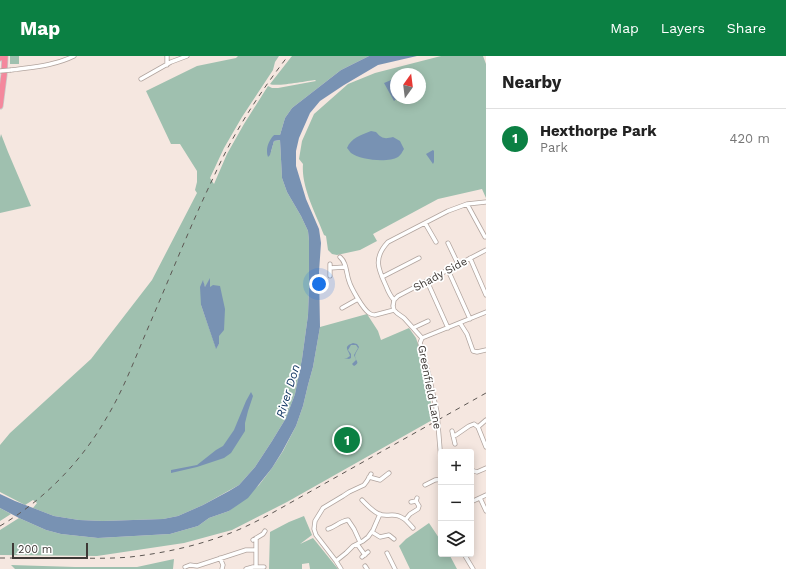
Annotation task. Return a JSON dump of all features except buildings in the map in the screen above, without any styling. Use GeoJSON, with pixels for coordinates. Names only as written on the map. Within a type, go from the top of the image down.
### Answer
{"type":"FeatureCollection","features":[{"type":"Feature","properties":{"kind":"highway"},"geometry":{"type":"LineString","coordinates":[[0,106],[5,56]]}},
{"type":"Feature","properties":{"kind":"street"},"geometry":{"type":"LineString","coordinates":[[0,71],[37,67],[64,61],[74,56]]}},
{"type":"Feature","properties":{"kind":"street"},"geometry":{"type":"LineString","coordinates":[[167,56],[167,65]]}},
{"type":"Feature","properties":{"kind":"street"},"geometry":{"type":"LineString","coordinates":[[141,79],[178,59],[187,56]]}},
{"type":"Feature","properties":{"kind":"street"},"geometry":{"type":"LineString","coordinates":[[486,202],[467,204],[425,222],[391,240],[381,250],[378,259],[379,271],[391,297],[394,300],[394,310],[404,318],[422,338],[486,312]]}},
{"type":"Feature","properties":{"kind":"street"},"geometry":{"type":"LineString","coordinates":[[467,204],[485,237]]}},
{"type":"Feature","properties":{"kind":"street"},"geometry":{"type":"LineString","coordinates":[[425,222],[436,242]]}},
{"type":"Feature","properties":{"kind":"street"},"geometry":{"type":"LineString","coordinates":[[448,244],[458,264]]}},
{"type":"Feature","properties":{"kind":"street","name":"Shady Side"},"geometry":{"type":"LineString","coordinates":[[394,300],[398,296],[486,250]]}},
{"type":"Feature","properties":{"kind":"street"},"geometry":{"type":"LineString","coordinates":[[340,257],[343,260],[349,281],[358,299],[368,313],[372,315],[394,310]]}},
{"type":"Feature","properties":{"kind":"street"},"geometry":{"type":"LineString","coordinates":[[382,277],[419,258]]}},
{"type":"Feature","properties":{"kind":"street"},"geometry":{"type":"LineString","coordinates":[[470,258],[486,295]]}},
{"type":"Feature","properties":{"kind":"street"},"geometry":{"type":"LineString","coordinates":[[330,276],[330,266],[345,267]]}},
{"type":"Feature","properties":{"kind":"street"},"geometry":{"type":"LineString","coordinates":[[448,270],[470,318]]}},
{"type":"Feature","properties":{"kind":"street"},"geometry":{"type":"LineString","coordinates":[[427,281],[448,328]]}},
{"type":"Feature","properties":{"kind":"street"},"geometry":{"type":"LineString","coordinates":[[342,308],[358,299]]}},
{"type":"Feature","properties":{"kind":"street"},"geometry":{"type":"LineString","coordinates":[[421,318],[423,323]]}},
{"type":"Feature","properties":{"kind":"street"},"geometry":{"type":"LineString","coordinates":[[413,328],[428,321]]}},
{"type":"Feature","properties":{"kind":"street"},"geometry":{"type":"LineString","coordinates":[[460,323],[467,334],[473,352],[486,351]]}},
{"type":"Feature","properties":{"kind":"street","name":"Greenfield Lane"},"geometry":{"type":"LineString","coordinates":[[422,338],[420,342],[436,412],[440,449]]}},
{"type":"Feature","properties":{"kind":"street"},"geometry":{"type":"LineString","coordinates":[[478,427],[486,420]]}},
{"type":"Feature","properties":{"kind":"street"},"geometry":{"type":"LineString","coordinates":[[453,436],[472,425],[476,425],[485,440],[486,447]]}},
{"type":"Feature","properties":{"kind":"street"},"geometry":{"type":"LineString","coordinates":[[452,431],[455,444]]}},
{"type":"Feature","properties":{"kind":"street"},"geometry":{"type":"LineString","coordinates":[[474,471],[477,472],[486,468]]}},
{"type":"Feature","properties":{"kind":"street"},"geometry":{"type":"LineString","coordinates":[[341,569],[316,535],[314,529],[316,521],[324,508],[349,492],[364,485],[370,475],[380,480],[390,472]]}},
{"type":"Feature","properties":{"kind":"street"},"geometry":{"type":"LineString","coordinates":[[425,485],[438,480]]}},
{"type":"Feature","properties":{"kind":"street"},"geometry":{"type":"LineString","coordinates":[[474,501],[486,495]]}},
{"type":"Feature","properties":{"kind":"street"},"geometry":{"type":"LineString","coordinates":[[480,498],[486,512]]}},
{"type":"Feature","properties":{"kind":"street"},"geometry":{"type":"LineString","coordinates":[[362,500],[367,502],[374,511],[384,516],[395,515],[406,519],[413,528]]}},
{"type":"Feature","properties":{"kind":"street"},"geometry":{"type":"LineString","coordinates":[[415,501],[419,507],[425,508]]}},
{"type":"Feature","properties":{"kind":"street"},"geometry":{"type":"LineString","coordinates":[[406,519],[419,507]]}},
{"type":"Feature","properties":{"kind":"street"},"geometry":{"type":"LineString","coordinates":[[336,561],[353,546],[368,537],[372,532],[380,514]]}},
{"type":"Feature","properties":{"kind":"street"},"geometry":{"type":"LineString","coordinates":[[332,534],[329,529],[348,519],[365,555]]}},
{"type":"Feature","properties":{"kind":"street"},"geometry":{"type":"LineString","coordinates":[[256,566],[254,539],[263,534],[265,531]]}},
{"type":"Feature","properties":{"kind":"street"},"geometry":{"type":"LineString","coordinates":[[372,532],[380,539],[389,535],[394,539]]}},
{"type":"Feature","properties":{"kind":"street"},"geometry":{"type":"LineString","coordinates":[[185,566],[197,566],[246,550],[256,550]]}},
{"type":"Feature","properties":{"kind":"street"},"geometry":{"type":"LineString","coordinates":[[387,553],[395,569]]}},
{"type":"Feature","properties":{"kind":"street"},"geometry":{"type":"LineString","coordinates":[[466,557],[473,569]]}},
{"type":"Feature","properties":{"kind":"street"},"geometry":{"type":"LineString","coordinates":[[220,558],[223,565],[222,569]]}},
{"type":"Feature","properties":{"kind":"street"},"geometry":{"type":"LineString","coordinates":[[246,569],[256,566],[264,567]]}},
{"type":"Feature","properties":{"kind":"green space"},"geometry":{"type":"Polygon","coordinates":[[[10,56],[19,56],[19,64],[10,64],[10,56]]]}},
{"type":"Feature","properties":{"kind":"green space"},"geometry":{"type":"Polygon","coordinates":[[[238,56],[279,56],[275,62],[273,70],[242,117],[224,148],[210,178],[214,184],[227,154],[268,86],[278,88],[316,81],[279,85],[270,84],[292,56],[369,56],[341,70],[292,108],[285,118],[280,135],[274,135],[270,155],[274,141],[280,140],[282,178],[287,192],[308,231],[309,241],[308,315],[302,359],[295,394],[286,418],[255,467],[239,485],[203,505],[178,516],[163,519],[103,521],[79,520],[54,516],[33,508],[37,503],[33,500],[25,505],[0,492],[0,445],[10,433],[91,359],[152,280],[197,193],[195,190],[197,171],[180,144],[171,144],[146,91],[197,66],[236,58],[238,56]],[[210,279],[205,288],[203,281],[201,305],[216,348],[219,344],[219,335],[210,287],[210,279]]]}},
{"type":"Feature","properties":{"kind":"green space"},"geometry":{"type":"Polygon","coordinates":[[[441,56],[483,56],[486,64],[486,198],[482,189],[438,199],[373,234],[377,241],[360,250],[337,255],[332,254],[328,250],[326,236],[324,235],[313,209],[304,182],[303,164],[299,159],[302,141],[314,114],[348,84],[375,73],[390,69],[390,104],[426,104],[426,68],[394,68],[441,56]]]}},
{"type":"Feature","properties":{"kind":"green space"},"geometry":{"type":"Polygon","coordinates":[[[1,134],[31,206],[0,213],[0,138],[1,134]]]}},
{"type":"Feature","properties":{"kind":"green space"},"geometry":{"type":"Polygon","coordinates":[[[367,314],[378,331],[381,340],[409,328],[416,338],[425,372],[434,419],[287,502],[232,530],[184,543],[97,556],[0,555],[0,530],[19,518],[46,530],[61,534],[98,538],[170,534],[198,526],[209,518],[229,511],[259,485],[283,451],[296,426],[313,367],[320,327],[367,314]]]}},
{"type":"Feature","properties":{"kind":"green space"},"geometry":{"type":"Polygon","coordinates":[[[0,508],[11,514],[0,521],[0,508]]]}},
{"type":"Feature","properties":{"kind":"green space"},"geometry":{"type":"Polygon","coordinates":[[[304,516],[312,535],[300,544],[313,538],[338,569],[310,569],[309,563],[302,564],[302,569],[269,569],[270,532],[304,516]]]}},
{"type":"Feature","properties":{"kind":"green space"},"geometry":{"type":"Polygon","coordinates":[[[429,523],[438,536],[438,557],[451,557],[457,569],[410,569],[399,546],[406,539],[429,523]]]}},
{"type":"Feature","properties":{"kind":"green space"},"geometry":{"type":"Polygon","coordinates":[[[174,559],[173,569],[15,569],[11,565],[137,567],[174,559]]]}},
{"type":"Feature","properties":{"kind":"water"},"geometry":{"type":"Polygon","coordinates":[[[369,56],[417,56],[378,65],[320,101],[310,113],[299,138],[296,151],[296,166],[306,199],[319,229],[321,243],[319,272],[320,327],[313,367],[296,426],[272,468],[248,498],[229,511],[209,518],[198,526],[170,534],[98,538],[61,534],[46,530],[0,508],[0,494],[54,516],[79,520],[103,521],[163,519],[178,516],[229,491],[239,485],[255,467],[286,418],[295,394],[302,359],[308,315],[308,231],[287,192],[282,178],[280,140],[274,141],[268,157],[268,145],[274,135],[280,135],[285,118],[292,108],[341,70],[369,56]]]}},
{"type":"Feature","properties":{"kind":"water"},"geometry":{"type":"Polygon","coordinates":[[[390,80],[390,94],[384,83],[390,80]]]}},
{"type":"Feature","properties":{"kind":"water"},"geometry":{"type":"Polygon","coordinates":[[[371,131],[376,132],[384,138],[393,137],[400,141],[404,149],[400,155],[388,160],[374,160],[351,153],[347,148],[351,142],[357,137],[371,131]]]}},
{"type":"Feature","properties":{"kind":"water"},"geometry":{"type":"Polygon","coordinates":[[[433,150],[434,162],[433,164],[426,154],[433,150]]]}},
{"type":"Feature","properties":{"kind":"water"},"geometry":{"type":"Polygon","coordinates":[[[210,278],[210,287],[213,285],[220,286],[225,309],[224,330],[219,336],[219,344],[216,349],[201,305],[200,287],[203,280],[205,287],[210,278]]]}},
{"type":"Feature","properties":{"kind":"water"},"geometry":{"type":"Polygon","coordinates":[[[353,343],[357,344],[359,347],[355,354],[355,358],[354,355],[358,348],[356,345],[351,345],[348,350],[351,354],[351,358],[344,358],[350,356],[347,349],[348,346],[353,343]]]}},
{"type":"Feature","properties":{"kind":"water"},"geometry":{"type":"Polygon","coordinates":[[[356,360],[357,363],[354,366],[352,364],[356,360]]]}},
{"type":"Feature","properties":{"kind":"water"},"geometry":{"type":"Polygon","coordinates":[[[251,392],[253,396],[245,423],[245,431],[231,453],[224,458],[197,467],[171,473],[171,470],[197,465],[223,446],[234,430],[251,392]]]}},
{"type":"Feature","properties":{"kind":"railway"},"geometry":{"type":"LineString","coordinates":[[0,526],[32,504],[61,478],[86,449],[107,417],[125,382],[222,158],[248,113],[288,56]]}},
{"type":"Feature","properties":{"kind":"railway"},"geometry":{"type":"LineString","coordinates":[[0,558],[130,557],[183,548],[221,537],[274,512],[486,393]]}},
{"type":"Feature","properties":{"kind":"place","name":"Hexthorpe Park"},"geometry":{"type":"Point","coordinates":[347,440]}},
{"type":"Feature","properties":{"kind":"water label","name":"River Don"},"geometry":{"type":"Point","coordinates":[288,391]}}]}
